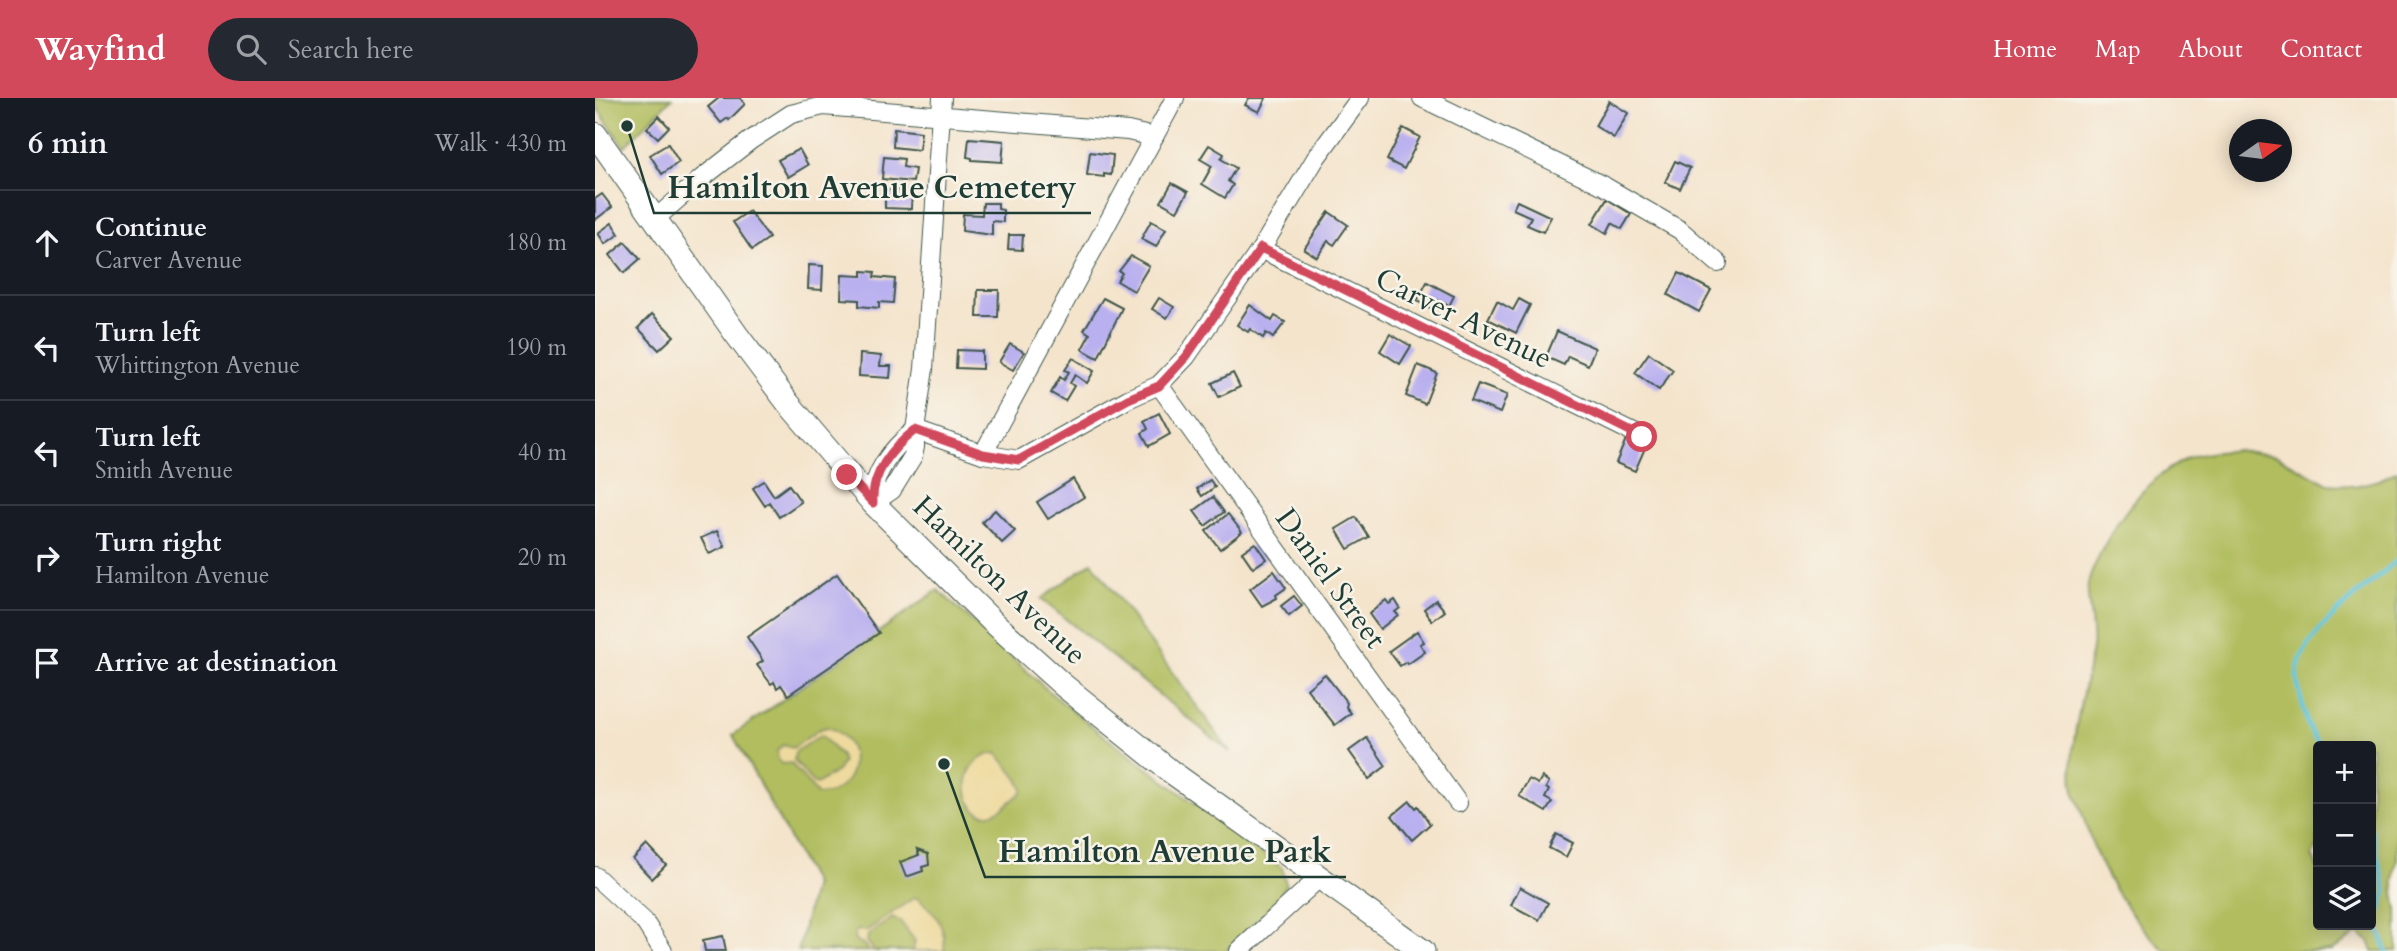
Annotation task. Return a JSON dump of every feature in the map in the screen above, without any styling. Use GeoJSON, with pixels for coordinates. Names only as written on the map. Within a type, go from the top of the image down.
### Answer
{"type":"FeatureCollection","features":[{"type":"Feature","properties":{"kind":"main road","name":"Hamilton Avenue"},"geometry":{"type":"LineString","coordinates":[[595,134],[788,403],[873,503],[992,621],[1084,703],[1170,771],[1423,951]]}},
{"type":"Feature","properties":{"kind":"street"},"geometry":{"type":"LineString","coordinates":[[873,503],[892,490],[909,464],[915,447],[924,369],[942,98]]}},
{"type":"Feature","properties":{"kind":"street"},"geometry":{"type":"LineString","coordinates":[[983,454],[1175,98]]}},
{"type":"Feature","properties":{"kind":"street"},"geometry":{"type":"LineString","coordinates":[[915,430],[983,454],[1019,460],[1128,399],[1159,386],[1186,357],[1261,248],[1316,158],[1360,98]]}},
{"type":"Feature","properties":{"kind":"street"},"geometry":{"type":"LineString","coordinates":[[1422,98],[1604,186],[1680,230],[1718,263]]}},
{"type":"Feature","properties":{"kind":"street"},"geometry":{"type":"LineString","coordinates":[[655,219],[751,140],[791,114],[823,106],[1128,131],[1154,136]]}},
{"type":"Feature","properties":{"kind":"street","name":"Carver Avenue"},"geometry":{"type":"LineString","coordinates":[[1261,248],[1642,437]]}},
{"type":"Feature","properties":{"kind":"street","name":"Daniel Street"},"geometry":{"type":"LineString","coordinates":[[1159,386],[1458,803]]}},
{"type":"Feature","properties":{"kind":"street"},"geometry":{"type":"LineString","coordinates":[[595,876],[645,921],[663,951]]}},
{"type":"Feature","properties":{"kind":"street"},"geometry":{"type":"LineString","coordinates":[[1239,951],[1319,878]]}},
{"type":"Feature","properties":{"kind":"green space"},"geometry":{"type":"Polygon","coordinates":[[[595,98],[672,98],[624,147],[595,105],[595,98]]]}},
{"type":"Feature","properties":{"kind":"green space"},"geometry":{"type":"Polygon","coordinates":[[[2237,450],[2277,456],[2328,484],[2355,486],[2379,480],[2397,471],[2397,859],[2394,884],[2397,951],[2373,951],[2369,941],[2358,933],[2331,951],[2165,951],[2117,893],[2096,853],[2074,791],[2072,775],[2074,739],[2093,640],[2088,584],[2116,525],[2136,498],[2160,475],[2174,466],[2207,453],[2237,450]]]}},
{"type":"Feature","properties":{"kind":"green space"},"geometry":{"type":"Polygon","coordinates":[[[1092,562],[1230,752],[1041,599],[1092,562]]]}},
{"type":"Feature","properties":{"kind":"green space"},"geometry":{"type":"Polygon","coordinates":[[[938,590],[1052,694],[1108,739],[1282,868],[1286,884],[1277,901],[1226,951],[798,951],[814,884],[733,735],[938,590]]]}},
{"type":"Feature","properties":{"kind":"sand"},"geometry":{"type":"Polygon","coordinates":[[[827,727],[839,733],[848,743],[853,765],[842,786],[832,792],[818,795],[791,763],[782,764],[778,760],[777,751],[783,745],[793,748],[827,727]],[[821,735],[795,752],[794,760],[812,782],[817,784],[837,771],[843,762],[841,756],[821,735]]]}},
{"type":"Feature","properties":{"kind":"sand"},"geometry":{"type":"Polygon","coordinates":[[[997,753],[1023,789],[997,812],[979,812],[968,797],[968,775],[974,764],[983,757],[997,753]]]}},
{"type":"Feature","properties":{"kind":"sand"},"geometry":{"type":"Polygon","coordinates":[[[915,897],[934,913],[938,920],[944,934],[944,951],[913,951],[915,941],[900,921],[892,918],[868,935],[867,941],[874,951],[869,951],[863,944],[856,942],[855,932],[866,931],[915,897]]]}},
{"type":"Feature","properties":{"kind":"building"},"geometry":{"type":"Polygon","coordinates":[[[719,98],[740,98],[745,104],[729,120],[728,118],[721,123],[708,107],[719,98]]]}},
{"type":"Feature","properties":{"kind":"building"},"geometry":{"type":"Polygon","coordinates":[[[1249,98],[1266,98],[1259,112],[1245,105],[1249,98]]]}},
{"type":"Feature","properties":{"kind":"building"},"geometry":{"type":"Polygon","coordinates":[[[1609,101],[1628,113],[1614,138],[1595,126],[1609,101]]]}},
{"type":"Feature","properties":{"kind":"building"},"geometry":{"type":"Polygon","coordinates":[[[659,116],[669,127],[658,138],[647,128],[659,116]]]}},
{"type":"Feature","properties":{"kind":"building"},"geometry":{"type":"Polygon","coordinates":[[[1403,128],[1420,137],[1404,169],[1387,160],[1403,128]]]}},
{"type":"Feature","properties":{"kind":"building"},"geometry":{"type":"Polygon","coordinates":[[[894,129],[921,132],[919,150],[893,147],[894,129]]]}},
{"type":"Feature","properties":{"kind":"building"},"geometry":{"type":"Polygon","coordinates":[[[969,138],[1004,141],[1002,162],[972,160],[967,157],[969,138]]]}},
{"type":"Feature","properties":{"kind":"building"},"geometry":{"type":"Polygon","coordinates":[[[668,144],[679,162],[662,174],[650,155],[668,144]]]}},
{"type":"Feature","properties":{"kind":"building"},"geometry":{"type":"Polygon","coordinates":[[[1209,145],[1224,154],[1221,159],[1236,168],[1228,181],[1233,185],[1225,198],[1202,184],[1212,166],[1200,159],[1209,145]]]}},
{"type":"Feature","properties":{"kind":"building"},"geometry":{"type":"Polygon","coordinates":[[[799,149],[808,165],[788,177],[778,160],[799,149]]]}},
{"type":"Feature","properties":{"kind":"building"},"geometry":{"type":"Polygon","coordinates":[[[1090,152],[1113,155],[1111,175],[1087,175],[1090,152]]]}},
{"type":"Feature","properties":{"kind":"building"},"geometry":{"type":"Polygon","coordinates":[[[884,157],[904,159],[903,167],[915,169],[913,182],[882,179],[884,157]]]}},
{"type":"Feature","properties":{"kind":"building"},"geometry":{"type":"Polygon","coordinates":[[[1675,161],[1690,168],[1680,189],[1665,182],[1675,161]]]}},
{"type":"Feature","properties":{"kind":"building"},"geometry":{"type":"Polygon","coordinates":[[[1172,183],[1188,192],[1177,211],[1161,202],[1172,183]]]}},
{"type":"Feature","properties":{"kind":"building"},"geometry":{"type":"Polygon","coordinates":[[[885,190],[912,191],[911,209],[885,208],[885,190]]]}},
{"type":"Feature","properties":{"kind":"building"},"geometry":{"type":"Polygon","coordinates":[[[602,194],[612,207],[595,220],[595,199],[602,194]]]}},
{"type":"Feature","properties":{"kind":"building"},"geometry":{"type":"Polygon","coordinates":[[[1607,199],[1631,214],[1622,229],[1612,223],[1607,233],[1592,224],[1607,199]]]}},
{"type":"Feature","properties":{"kind":"building"},"geometry":{"type":"Polygon","coordinates":[[[1517,201],[1551,217],[1543,232],[1527,225],[1531,217],[1513,209],[1517,201]]]}},
{"type":"Feature","properties":{"kind":"building"},"geometry":{"type":"Polygon","coordinates":[[[983,203],[998,203],[998,209],[1003,210],[1003,222],[992,221],[992,235],[962,231],[963,214],[982,215],[983,203]]]}},
{"type":"Feature","properties":{"kind":"building"},"geometry":{"type":"Polygon","coordinates":[[[749,211],[769,238],[752,250],[733,222],[749,211]]]}},
{"type":"Feature","properties":{"kind":"building"},"geometry":{"type":"Polygon","coordinates":[[[1329,212],[1348,225],[1334,245],[1328,241],[1317,257],[1304,249],[1329,212]]]}},
{"type":"Feature","properties":{"kind":"building"},"geometry":{"type":"Polygon","coordinates":[[[1151,221],[1166,229],[1156,247],[1141,239],[1151,221]]]}},
{"type":"Feature","properties":{"kind":"building"},"geometry":{"type":"Polygon","coordinates":[[[612,223],[619,234],[605,244],[598,233],[612,223]]]}},
{"type":"Feature","properties":{"kind":"building"},"geometry":{"type":"Polygon","coordinates":[[[1009,235],[1023,235],[1022,250],[1008,249],[1009,235]]]}},
{"type":"Feature","properties":{"kind":"building"},"geometry":{"type":"Polygon","coordinates":[[[625,242],[640,259],[624,273],[610,255],[625,242]]]}},
{"type":"Feature","properties":{"kind":"building"},"geometry":{"type":"Polygon","coordinates":[[[1131,256],[1149,266],[1134,291],[1117,281],[1122,273],[1119,271],[1131,256]]]}},
{"type":"Feature","properties":{"kind":"building"},"geometry":{"type":"Polygon","coordinates":[[[809,265],[823,266],[822,290],[808,289],[809,265]]]}},
{"type":"Feature","properties":{"kind":"building"},"geometry":{"type":"Polygon","coordinates":[[[862,271],[875,272],[874,277],[895,279],[893,303],[879,302],[879,308],[859,306],[859,300],[841,299],[842,275],[862,276],[862,271]]]}},
{"type":"Feature","properties":{"kind":"building"},"geometry":{"type":"Polygon","coordinates":[[[1679,273],[1711,290],[1699,312],[1668,295],[1679,273]]]}},
{"type":"Feature","properties":{"kind":"building"},"geometry":{"type":"Polygon","coordinates":[[[1427,282],[1454,296],[1449,306],[1437,300],[1432,309],[1417,301],[1427,282]]]}},
{"type":"Feature","properties":{"kind":"building"},"geometry":{"type":"Polygon","coordinates":[[[978,290],[999,290],[998,317],[977,317],[978,290]]]}},
{"type":"Feature","properties":{"kind":"building"},"geometry":{"type":"Polygon","coordinates":[[[1103,298],[1122,308],[1098,358],[1082,349],[1090,334],[1084,330],[1103,298]]]}},
{"type":"Feature","properties":{"kind":"building"},"geometry":{"type":"Polygon","coordinates":[[[1159,298],[1174,307],[1167,318],[1152,309],[1159,298]]]}},
{"type":"Feature","properties":{"kind":"building"},"geometry":{"type":"Polygon","coordinates":[[[1519,299],[1530,305],[1516,333],[1488,319],[1497,301],[1513,310],[1519,299]]]}},
{"type":"Feature","properties":{"kind":"building"},"geometry":{"type":"Polygon","coordinates":[[[1250,305],[1272,321],[1275,316],[1285,322],[1273,338],[1266,333],[1263,338],[1250,329],[1248,332],[1237,325],[1250,305]]]}},
{"type":"Feature","properties":{"kind":"building"},"geometry":{"type":"Polygon","coordinates":[[[652,314],[674,336],[659,350],[638,328],[652,314]]]}},
{"type":"Feature","properties":{"kind":"building"},"geometry":{"type":"Polygon","coordinates":[[[1557,331],[1595,348],[1588,365],[1568,356],[1564,365],[1546,357],[1557,331]]]}},
{"type":"Feature","properties":{"kind":"building"},"geometry":{"type":"Polygon","coordinates":[[[1390,334],[1411,346],[1400,364],[1380,351],[1390,334]]]}},
{"type":"Feature","properties":{"kind":"building"},"geometry":{"type":"Polygon","coordinates":[[[1010,344],[1024,352],[1013,370],[999,362],[1010,344]]]}},
{"type":"Feature","properties":{"kind":"building"},"geometry":{"type":"Polygon","coordinates":[[[957,350],[982,351],[982,369],[956,368],[957,350]]]}},
{"type":"Feature","properties":{"kind":"building"},"geometry":{"type":"Polygon","coordinates":[[[1649,353],[1673,370],[1659,390],[1635,373],[1649,353]]]}},
{"type":"Feature","properties":{"kind":"building"},"geometry":{"type":"Polygon","coordinates":[[[860,354],[881,356],[880,366],[891,366],[890,378],[859,376],[860,354]]]}},
{"type":"Feature","properties":{"kind":"building"},"geometry":{"type":"Polygon","coordinates":[[[1073,358],[1094,371],[1087,383],[1075,375],[1070,383],[1074,386],[1065,401],[1051,393],[1060,377],[1064,380],[1069,372],[1065,370],[1073,358]]]}},
{"type":"Feature","properties":{"kind":"building"},"geometry":{"type":"Polygon","coordinates":[[[1418,365],[1437,373],[1425,404],[1406,396],[1418,365]]]}},
{"type":"Feature","properties":{"kind":"building"},"geometry":{"type":"Polygon","coordinates":[[[1233,373],[1240,387],[1219,397],[1212,383],[1233,373]]]}},
{"type":"Feature","properties":{"kind":"building"},"geometry":{"type":"Polygon","coordinates":[[[1478,384],[1507,395],[1500,413],[1471,401],[1478,384]]]}},
{"type":"Feature","properties":{"kind":"building"},"geometry":{"type":"Polygon","coordinates":[[[1159,413],[1170,434],[1149,446],[1142,433],[1148,429],[1144,421],[1159,413]]]}},
{"type":"Feature","properties":{"kind":"building"},"geometry":{"type":"Polygon","coordinates":[[[1626,439],[1645,448],[1635,471],[1616,463],[1626,439]]]}},
{"type":"Feature","properties":{"kind":"building"},"geometry":{"type":"Polygon","coordinates":[[[1073,479],[1084,497],[1048,519],[1037,502],[1073,479]]]}},
{"type":"Feature","properties":{"kind":"building"},"geometry":{"type":"Polygon","coordinates":[[[1210,480],[1215,487],[1202,496],[1197,489],[1210,480]]]}},
{"type":"Feature","properties":{"kind":"building"},"geometry":{"type":"Polygon","coordinates":[[[764,481],[774,496],[789,485],[801,502],[779,517],[769,502],[765,506],[753,488],[764,481]]]}},
{"type":"Feature","properties":{"kind":"building"},"geometry":{"type":"Polygon","coordinates":[[[1213,497],[1224,512],[1205,526],[1194,511],[1213,497]]]}},
{"type":"Feature","properties":{"kind":"building"},"geometry":{"type":"Polygon","coordinates":[[[995,510],[1015,531],[1002,543],[982,522],[995,510]]]}},
{"type":"Feature","properties":{"kind":"building"},"geometry":{"type":"Polygon","coordinates":[[[1228,514],[1242,532],[1220,549],[1206,531],[1228,514]]]}},
{"type":"Feature","properties":{"kind":"building"},"geometry":{"type":"Polygon","coordinates":[[[1356,517],[1369,537],[1348,549],[1336,529],[1356,517]]]}},
{"type":"Feature","properties":{"kind":"building"},"geometry":{"type":"Polygon","coordinates":[[[717,531],[725,547],[709,554],[701,538],[717,531]]]}},
{"type":"Feature","properties":{"kind":"building"},"geometry":{"type":"Polygon","coordinates":[[[1255,543],[1266,559],[1253,568],[1242,552],[1255,543]]]}},
{"type":"Feature","properties":{"kind":"building"},"geometry":{"type":"Polygon","coordinates":[[[1274,571],[1286,588],[1276,595],[1277,598],[1262,606],[1250,589],[1274,571]]]}},
{"type":"Feature","properties":{"kind":"building"},"geometry":{"type":"Polygon","coordinates":[[[837,574],[879,633],[788,695],[781,685],[777,688],[774,682],[771,684],[757,665],[763,661],[747,637],[837,574]]]}},
{"type":"Feature","properties":{"kind":"building"},"geometry":{"type":"Polygon","coordinates":[[[1294,596],[1302,606],[1289,616],[1281,606],[1294,596]]]}},
{"type":"Feature","properties":{"kind":"building"},"geometry":{"type":"Polygon","coordinates":[[[1386,600],[1389,604],[1395,600],[1400,608],[1395,612],[1398,615],[1380,629],[1369,614],[1386,600]]]}},
{"type":"Feature","properties":{"kind":"building"},"geometry":{"type":"Polygon","coordinates":[[[1436,600],[1445,611],[1432,621],[1424,609],[1436,600]]]}},
{"type":"Feature","properties":{"kind":"building"},"geometry":{"type":"Polygon","coordinates":[[[1417,631],[1424,642],[1420,644],[1425,652],[1408,664],[1406,662],[1400,666],[1389,651],[1417,631]]]}},
{"type":"Feature","properties":{"kind":"building"},"geometry":{"type":"Polygon","coordinates":[[[1325,674],[1347,703],[1346,707],[1351,713],[1335,725],[1307,689],[1325,674]]]}},
{"type":"Feature","properties":{"kind":"building"},"geometry":{"type":"Polygon","coordinates":[[[1367,738],[1386,766],[1369,779],[1349,751],[1367,738]]]}},
{"type":"Feature","properties":{"kind":"building"},"geometry":{"type":"Polygon","coordinates":[[[1542,777],[1549,782],[1545,798],[1552,802],[1546,812],[1519,796],[1529,779],[1538,784],[1542,777]]]}},
{"type":"Feature","properties":{"kind":"building"},"geometry":{"type":"Polygon","coordinates":[[[1410,801],[1416,808],[1418,806],[1430,824],[1412,840],[1392,816],[1410,801]]]}},
{"type":"Feature","properties":{"kind":"building"},"geometry":{"type":"Polygon","coordinates":[[[1556,834],[1573,843],[1566,857],[1549,848],[1556,834]]]}},
{"type":"Feature","properties":{"kind":"building"},"geometry":{"type":"Polygon","coordinates":[[[647,845],[666,865],[652,879],[633,859],[647,845]]]}},
{"type":"Feature","properties":{"kind":"building"},"geometry":{"type":"Polygon","coordinates":[[[917,850],[928,854],[929,865],[922,867],[923,871],[906,877],[900,862],[919,855],[917,850]]]}},
{"type":"Feature","properties":{"kind":"building"},"geometry":{"type":"Polygon","coordinates":[[[1520,887],[1548,903],[1539,920],[1511,905],[1520,887]]]}},
{"type":"Feature","properties":{"kind":"building"},"geometry":{"type":"Polygon","coordinates":[[[723,936],[726,951],[705,951],[703,940],[723,936]]]}},
{"type":"Feature","properties":{"kind":"waterway"},"geometry":{"type":"LineString","coordinates":[[2317,741],[2308,726],[2299,689],[2297,676],[2301,660],[2309,643],[2337,612],[2397,560]]}},
{"type":"Feature","properties":{"kind":"waterway"},"geometry":{"type":"LineString","coordinates":[[2376,850],[2386,892],[2376,923],[2387,951]]}},
{"type":"Feature","properties":{"kind":"place","name":"Hamilton Avenue Cemetery"},"geometry":{"type":"Point","coordinates":[627,126]}},
{"type":"Feature","properties":{"kind":"place","name":"Hamilton Avenue Park"},"geometry":{"type":"Point","coordinates":[944,764]}},
{"type":"Feature","properties":{"kind":"route"},"geometry":{"type":"LineString","coordinates":[[847,475],[873,503],[872,490],[879,471],[903,439],[915,430],[983,454],[1019,460],[1128,399],[1159,386],[1186,357],[1261,248],[1642,437]]}}]}
